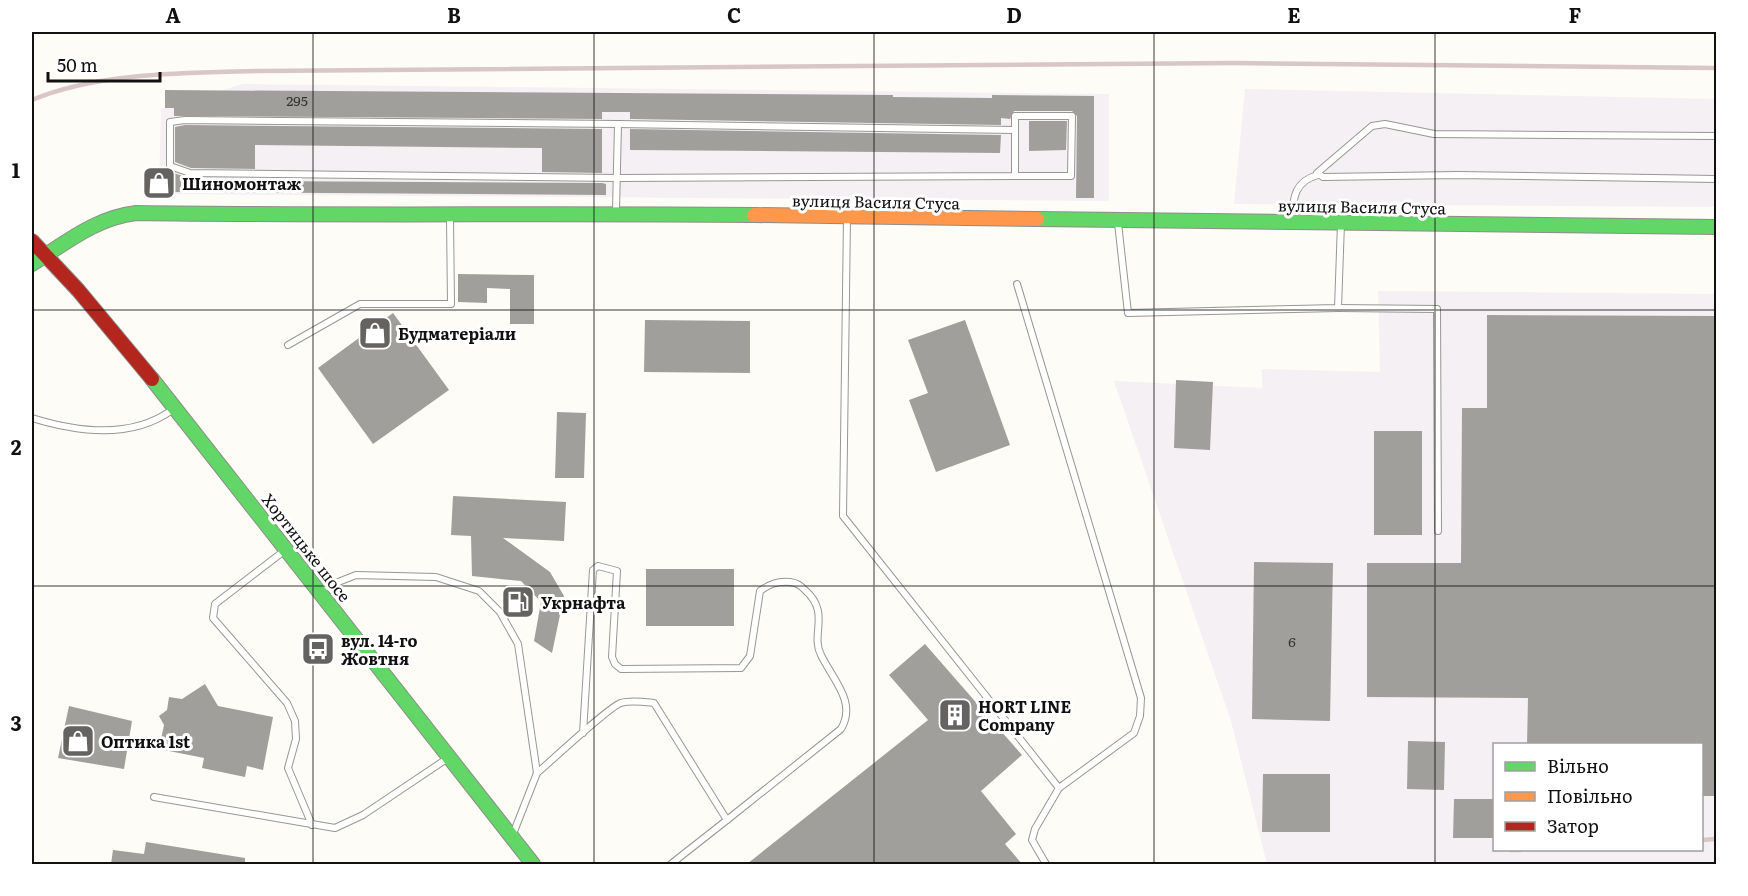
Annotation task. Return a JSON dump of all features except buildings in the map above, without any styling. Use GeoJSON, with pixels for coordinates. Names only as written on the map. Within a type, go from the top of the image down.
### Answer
{"type":"FeatureCollection","features":[{"type":"Feature","properties":{"kind":"street","name":"вулиця Василя Стуса"},"geometry":{"type":"LineString","coordinates":[[32,264],[101,220],[116,214],[315,216],[616,213],[1716,226]]}},
{"type":"Feature","properties":{"kind":"street","name":"Хортицьке шосе"},"geometry":{"type":"LineString","coordinates":[[32,241],[96,311],[320,589],[448,758],[512,838],[527,862]]}},
{"type":"Feature","properties":{"kind":"lane"},"geometry":{"type":"LineString","coordinates":[[1015,130],[618,124],[185,120],[170,122],[170,166],[190,173],[617,178],[1071,176],[1072,116],[1015,116],[1015,130],[1015,176]]}},
{"type":"Feature","properties":{"kind":"lane"},"geometry":{"type":"LineString","coordinates":[[616,213],[618,124]]}},
{"type":"Feature","properties":{"kind":"lane"},"geometry":{"type":"LineString","coordinates":[[1318,175],[1319,170],[1372,126],[1385,124],[1434,134],[1716,136]]}},
{"type":"Feature","properties":{"kind":"lane"},"geometry":{"type":"LineString","coordinates":[[1292,222],[1296,189],[1309,177],[1318,175],[1716,179]]}},
{"type":"Feature","properties":{"kind":"lane"},"geometry":{"type":"LineString","coordinates":[[288,345],[360,304],[451,304],[450,214]]}},
{"type":"Feature","properties":{"kind":"lane"},"geometry":{"type":"LineString","coordinates":[[847,217],[843,516],[1059,788]]}},
{"type":"Feature","properties":{"kind":"lane"},"geometry":{"type":"LineString","coordinates":[[1118,220],[1128,313],[1338,308],[1437,309],[1438,531]]}},
{"type":"Feature","properties":{"kind":"lane"},"geometry":{"type":"LineString","coordinates":[[1338,308],[1341,222]]}},
{"type":"Feature","properties":{"kind":"lane"},"geometry":{"type":"LineString","coordinates":[[1017,284],[1141,698],[1140,716],[1134,733],[1059,788],[1035,829],[1032,840],[1046,864]]}},
{"type":"Feature","properties":{"kind":"lane"},"geometry":{"type":"LineString","coordinates":[[32,418],[62,426],[115,430],[155,423],[175,408]]}},
{"type":"Feature","properties":{"kind":"lane"},"geometry":{"type":"LineString","coordinates":[[288,549],[215,604],[213,618],[287,703],[294,721],[296,739],[288,768],[312,825]]}},
{"type":"Feature","properties":{"kind":"lane"},"geometry":{"type":"LineString","coordinates":[[584,733],[596,567],[618,571],[612,657],[621,669],[741,668],[750,656],[760,591],[779,581],[797,583],[810,595],[818,608],[819,652],[848,706],[848,718],[842,729],[671,864]]}},
{"type":"Feature","properties":{"kind":"lane"},"geometry":{"type":"LineString","coordinates":[[320,589],[356,575],[436,577],[479,591],[500,612],[518,644],[537,773]]}},
{"type":"Feature","properties":{"kind":"lane"},"geometry":{"type":"LineString","coordinates":[[512,838],[537,773],[619,703],[654,703],[727,820]]}},
{"type":"Feature","properties":{"kind":"lane"},"geometry":{"type":"LineString","coordinates":[[154,797],[335,828],[353,821],[448,758]]}},
{"type":"Feature","properties":{"kind":"shaded area"},"geometry":{"type":"Polygon","coordinates":[[[243,84],[1109,94],[1109,201],[159,194],[161,109],[243,84]]]}},
{"type":"Feature","properties":{"kind":"shaded area"},"geometry":{"type":"Polygon","coordinates":[[[1245,89],[1716,99],[1716,207],[1234,204],[1245,89]]]}},
{"type":"Feature","properties":{"kind":"shaded area"},"geometry":{"type":"Polygon","coordinates":[[[1378,291],[1716,294],[1716,864],[1267,864],[1231,721],[1114,381],[1262,388],[1262,369],[1380,372],[1378,291]]]}},
{"type":"Feature","properties":{"kind":"railway"},"geometry":{"type":"LineString","coordinates":[[32,100],[85,84],[114,79],[258,71],[1233,63],[1716,68]]}},
{"type":"Feature","properties":{"kind":"railway"},"geometry":{"type":"LineString","coordinates":[[1703,840],[1716,839]]}},
{"type":"Feature","properties":{"kind":"traffic: fast"},"geometry":{"type":"LineString","coordinates":[[32,264],[94,226],[107,220],[136,213],[754,215]]}},
{"type":"Feature","properties":{"kind":"traffic: fast"},"geometry":{"type":"LineString","coordinates":[[1037,219],[1716,227]]}},
{"type":"Feature","properties":{"kind":"traffic: fast"},"geometry":{"type":"LineString","coordinates":[[152,379],[533,864]]}},
{"type":"Feature","properties":{"kind":"traffic: slow"},"geometry":{"type":"LineString","coordinates":[[754,215],[1037,219]]}},
{"type":"Feature","properties":{"kind":"traffic: jam"},"geometry":{"type":"LineString","coordinates":[[32,241],[78,290],[152,379]]}},
{"type":"Feature","properties":{"kind":"place","name":"Шиномонтаж"},"geometry":{"type":"Point","coordinates":[159,183]}},
{"type":"Feature","properties":{"kind":"place","name":"Будматеріали"},"geometry":{"type":"Point","coordinates":[375,333]}},
{"type":"Feature","properties":{"kind":"place","name":"Укрнафта"},"geometry":{"type":"Point","coordinates":[518,602]}},
{"type":"Feature","properties":{"kind":"place","name":"вул. 14-го Жовтня"},"geometry":{"type":"Point","coordinates":[318,649]}},
{"type":"Feature","properties":{"kind":"place","name":"HORT LINE Company"},"geometry":{"type":"Point","coordinates":[955,715]}},
{"type":"Feature","properties":{"kind":"place","name":"Оптика 1st"},"geometry":{"type":"Point","coordinates":[78,741]}}]}
